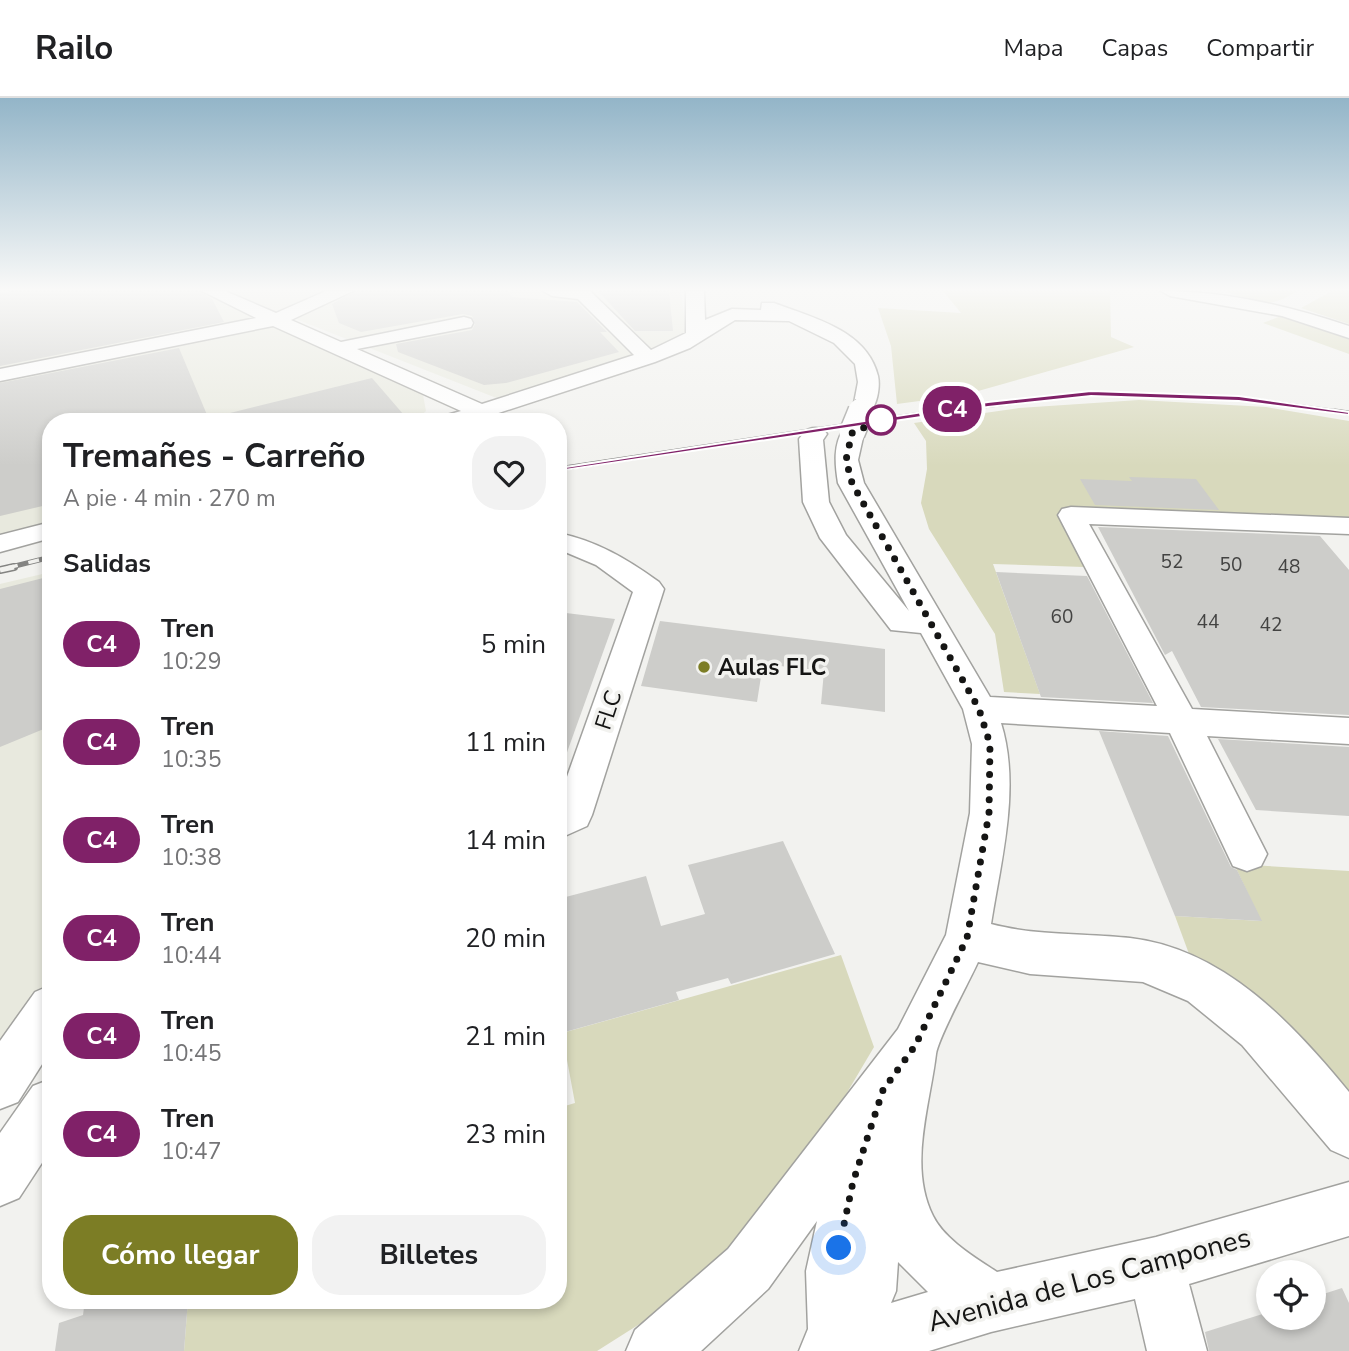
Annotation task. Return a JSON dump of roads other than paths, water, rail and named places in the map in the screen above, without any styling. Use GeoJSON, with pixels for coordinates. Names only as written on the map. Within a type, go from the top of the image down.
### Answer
{"type":"FeatureCollection","features":[{"type":"Feature","properties":{"kind":"street"},"geometry":{"type":"LineString","coordinates":[[0,375],[127,349]]}},
{"type":"Feature","properties":{"kind":"street"},"geometry":{"type":"LineString","coordinates":[[341,349],[482,412]]}},
{"type":"Feature","properties":{"kind":"street"},"geometry":{"type":"LineString","coordinates":[[639,349],[648,358]]}},
{"type":"Feature","properties":{"kind":"street"},"geometry":{"type":"LineString","coordinates":[[479,413],[648,358],[662,349]]}},
{"type":"Feature","properties":{"kind":"street"},"geometry":{"type":"LineString","coordinates":[[656,1351],[748,1269],[883,1090],[915,1046],[967,938],[989,813],[990,744],[979,709],[852,483],[846,460],[871,386],[870,373],[856,349]]}},
{"type":"Feature","properties":{"kind":"street"},"geometry":{"type":"LineString","coordinates":[[436,413],[442,405],[438,393]]}},
{"type":"Feature","properties":{"kind":"street"},"geometry":{"type":"LineString","coordinates":[[815,434],[811,439],[816,502],[834,538],[902,623],[933,623]]}},
{"type":"Feature","properties":{"kind":"street"},"geometry":{"type":"LineString","coordinates":[[1247,854],[1183,723],[1071,516],[1343,532]]}},
{"type":"Feature","properties":{"kind":"street"},"geometry":{"type":"LineString","coordinates":[[0,544],[42,532]]}},
{"type":"Feature","properties":{"kind":"street","name":"FLC"},"geometry":{"type":"LineString","coordinates":[[567,542],[579,544],[608,559],[649,589],[573,814],[567,818]]}},
{"type":"Feature","properties":{"kind":"street"},"geometry":{"type":"LineString","coordinates":[[979,709],[1349,731]]}},
{"type":"Feature","properties":{"kind":"street"},"geometry":{"type":"LineString","coordinates":[[967,938],[1026,953],[1143,961],[1178,972],[1233,1006],[1290,1059],[1349,1132]]}},
{"type":"Feature","properties":{"kind":"street"},"geometry":{"type":"LineString","coordinates":[[0,1084],[42,1021]]}},
{"type":"Feature","properties":{"kind":"street"},"geometry":{"type":"LineString","coordinates":[[836,1350],[867,1291],[876,1191],[894,1142],[915,1046]]}},
{"type":"Feature","properties":{"kind":"street"},"geometry":{"type":"LineString","coordinates":[[836,1350],[835,1270],[853,1182],[883,1090]]}},
{"type":"Feature","properties":{"kind":"street"},"geometry":{"type":"LineString","coordinates":[[0,1179],[42,1117]]}},
{"type":"Feature","properties":{"kind":"street"},"geometry":{"type":"LineString","coordinates":[[894,1142],[898,1181],[911,1233],[948,1272],[991,1303]]}},
{"type":"Feature","properties":{"kind":"street","name":"Avenida de Los Campones"},"geometry":{"type":"LineString","coordinates":[[836,1350],[991,1303],[1156,1266],[1349,1209]]}},
{"type":"Feature","properties":{"kind":"street"},"geometry":{"type":"LineString","coordinates":[[1156,1266],[1177,1351]]}},
{"type":"Feature","properties":{"kind":"railway"},"geometry":{"type":"LineString","coordinates":[[929,413],[1091,393],[1239,398],[1348,413]]}},
{"type":"Feature","properties":{"kind":"railway"},"geometry":{"type":"LineString","coordinates":[[567,468],[941,411]]}},
{"type":"Feature","properties":{"kind":"railway"},"geometry":{"type":"LineString","coordinates":[[1335,411],[1349,413]]}},
{"type":"Feature","properties":{"kind":"railway"},"geometry":{"type":"LineString","coordinates":[[7,568],[42,559]]}},
{"type":"Feature","properties":{"kind":"railway"},"geometry":{"type":"LineString","coordinates":[[0,570],[14,567]]}},
{"type":"Feature","properties":{"kind":"train","name":"C4"},"geometry":{"type":"LineString","coordinates":[[567,468],[988,404],[1091,393],[1239,398],[1349,412]]}},
{"type":"Feature","properties":{"kind":"place","name":"Aulas FLC"},"geometry":{"type":"Point","coordinates":[704,667]}}]}
